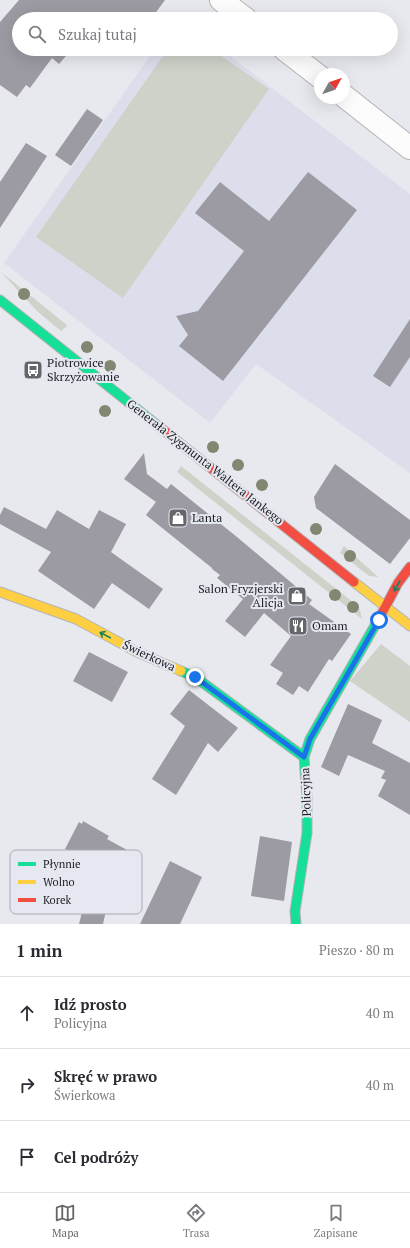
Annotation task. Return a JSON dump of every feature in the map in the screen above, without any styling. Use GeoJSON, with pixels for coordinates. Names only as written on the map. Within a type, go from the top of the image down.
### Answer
{"type":"FeatureCollection","features":[{"type":"Feature","properties":{"kind":"street"},"geometry":{"type":"LineString","coordinates":[[221,0],[237,12]]}},
{"type":"Feature","properties":{"kind":"street"},"geometry":{"type":"LineString","coordinates":[[293,56],[314,72]]}},
{"type":"Feature","properties":{"kind":"street"},"geometry":{"type":"LineString","coordinates":[[350,101],[410,148]]}},
{"type":"Feature","properties":{"kind":"street","name":"Generała Zygmunta Waltera Jankego"},"geometry":{"type":"LineString","coordinates":[[0,300],[410,626]]}},
{"type":"Feature","properties":{"kind":"street","name":"Policyjna"},"geometry":{"type":"LineString","coordinates":[[296,924],[295,911],[307,833],[307,798],[304,757],[310,739],[398,584],[410,567]]}},
{"type":"Feature","properties":{"kind":"street","name":"Świerkowa"},"geometry":{"type":"LineString","coordinates":[[0,592],[76,620],[137,652],[195,677],[304,757]]}},
{"type":"Feature","properties":{"kind":"shaded area"},"geometry":{"type":"Polygon","coordinates":[[[150,56],[230,56],[410,194],[410,473],[256,364],[210,423],[4,263],[150,56]]]}},
{"type":"Feature","properties":{"kind":"shaded area"},"geometry":{"type":"Polygon","coordinates":[[[163,56],[221,56],[269,89],[123,298],[36,237],[163,56]]]}},
{"type":"Feature","properties":{"kind":"shaded area"},"geometry":{"type":"Polygon","coordinates":[[[1,272],[67,325],[66,327],[61,331],[37,311],[1,272]]]}},
{"type":"Feature","properties":{"kind":"shaded area"},"geometry":{"type":"Polygon","coordinates":[[[181,466],[359,607],[362,619],[177,472],[181,466]]]}},
{"type":"Feature","properties":{"kind":"shaded area"},"geometry":{"type":"Polygon","coordinates":[[[344,546],[378,577],[369,576],[340,553],[344,546]]]}},
{"type":"Feature","properties":{"kind":"shaded area"},"geometry":{"type":"Polygon","coordinates":[[[381,644],[410,666],[410,722],[350,681],[381,644]]]}},
{"type":"Feature","properties":{"kind":"building"},"geometry":{"type":"Polygon","coordinates":[[[19,0],[165,0],[156,12],[12,12],[12,56],[66,56],[59,64],[52,58],[30,88],[26,85],[17,97],[0,85],[0,22],[19,0]]]}},
{"type":"Feature","properties":{"kind":"building"},"geometry":{"type":"Polygon","coordinates":[[[87,109],[103,120],[71,166],[55,155],[87,109]]]}},
{"type":"Feature","properties":{"kind":"building"},"geometry":{"type":"Polygon","coordinates":[[[26,143],[47,156],[0,228],[0,182],[26,143]]]}},
{"type":"Feature","properties":{"kind":"building"},"geometry":{"type":"Polygon","coordinates":[[[308,172],[357,210],[223,381],[179,346],[188,335],[176,316],[198,311],[244,251],[195,213],[220,182],[269,221],[308,172]]]}},
{"type":"Feature","properties":{"kind":"building"},"geometry":{"type":"Polygon","coordinates":[[[410,319],[410,357],[390,387],[373,376],[410,319]]]}},
{"type":"Feature","properties":{"kind":"building"},"geometry":{"type":"Polygon","coordinates":[[[144,453],[147,474],[167,489],[171,484],[312,600],[309,604],[351,634],[332,661],[329,659],[308,692],[299,686],[293,695],[276,684],[283,673],[270,665],[291,636],[264,613],[245,637],[225,621],[243,599],[217,578],[220,575],[212,568],[146,515],[156,502],[124,479],[144,453]]]}},
{"type":"Feature","properties":{"kind":"building"},"geometry":{"type":"Polygon","coordinates":[[[335,464],[410,520],[410,538],[390,564],[316,508],[314,497],[335,464]]]}},
{"type":"Feature","properties":{"kind":"building"},"geometry":{"type":"Polygon","coordinates":[[[4,507],[46,529],[57,510],[89,529],[99,510],[126,524],[111,552],[163,589],[149,609],[112,583],[94,609],[38,571],[51,552],[0,524],[0,515],[4,507]]]}},
{"type":"Feature","properties":{"kind":"building"},"geometry":{"type":"Polygon","coordinates":[[[89,652],[128,672],[112,702],[73,681],[89,652]]]}},
{"type":"Feature","properties":{"kind":"building"},"geometry":{"type":"Polygon","coordinates":[[[189,690],[238,728],[218,752],[208,743],[176,795],[152,779],[185,726],[170,714],[189,690]]]}},
{"type":"Feature","properties":{"kind":"building"},"geometry":{"type":"Polygon","coordinates":[[[348,704],[382,720],[372,743],[410,763],[410,815],[378,796],[386,780],[381,778],[385,771],[348,755],[339,776],[321,767],[348,704]]]}},
{"type":"Feature","properties":{"kind":"building"},"geometry":{"type":"Polygon","coordinates":[[[83,821],[109,836],[107,839],[127,850],[65,849],[79,822],[82,824],[83,821]]]}},
{"type":"Feature","properties":{"kind":"building"},"geometry":{"type":"Polygon","coordinates":[[[260,836],[292,842],[284,901],[251,896],[260,836]]]}},
{"type":"Feature","properties":{"kind":"building"},"geometry":{"type":"Polygon","coordinates":[[[170,861],[202,877],[180,924],[140,924],[170,861]]]}},
{"type":"Feature","properties":{"kind":"building"},"geometry":{"type":"Polygon","coordinates":[[[82,914],[105,914],[103,924],[79,924],[82,914]]]}},
{"type":"Feature","properties":{"kind":"traffic: fast"},"geometry":{"type":"LineString","coordinates":[[0,300],[157,425]]}},
{"type":"Feature","properties":{"kind":"traffic: fast"},"geometry":{"type":"LineString","coordinates":[[296,924],[295,911],[307,833],[307,798],[304,757],[310,739],[381,615]]}},
{"type":"Feature","properties":{"kind":"traffic: fast"},"geometry":{"type":"LineString","coordinates":[[181,671],[195,677],[304,757]]}},
{"type":"Feature","properties":{"kind":"traffic: slow"},"geometry":{"type":"LineString","coordinates":[[354,582],[410,626]]}},
{"type":"Feature","properties":{"kind":"traffic: slow"},"geometry":{"type":"LineString","coordinates":[[0,592],[76,619],[137,652],[181,671]]}},
{"type":"Feature","properties":{"kind":"traffic: jam"},"geometry":{"type":"LineString","coordinates":[[157,425],[354,582]]}},
{"type":"Feature","properties":{"kind":"traffic: jam"},"geometry":{"type":"LineString","coordinates":[[381,615],[398,583],[410,567]]}},
{"type":"Feature","properties":{"kind":"place","name":"Piotrowice Skrzyżowanie"},"geometry":{"type":"Point","coordinates":[33,370]}},
{"type":"Feature","properties":{"kind":"place","name":"Lanta"},"geometry":{"type":"Point","coordinates":[178,518]}},
{"type":"Feature","properties":{"kind":"place","name":"Salon Fryzjerski Alicja"},"geometry":{"type":"Point","coordinates":[297,596]}},
{"type":"Feature","properties":{"kind":"place","name":"Omam"},"geometry":{"type":"Point","coordinates":[298,626]}},
{"type":"Feature","properties":{"kind":"route"},"geometry":{"type":"LineString","coordinates":[[195,677],[304,757],[310,739],[379,620]]}}]}
